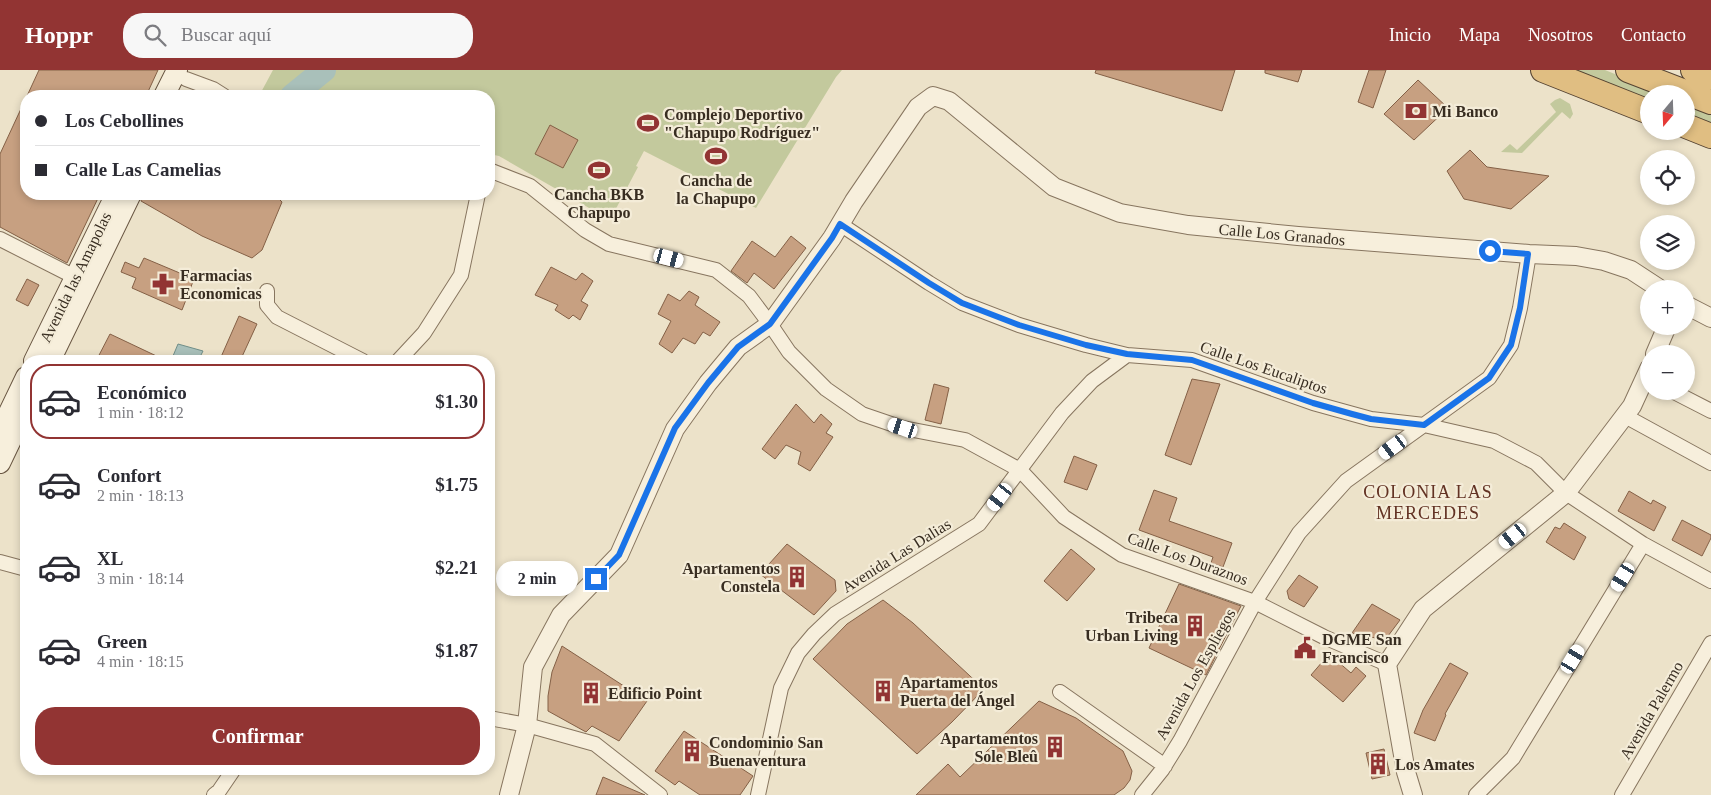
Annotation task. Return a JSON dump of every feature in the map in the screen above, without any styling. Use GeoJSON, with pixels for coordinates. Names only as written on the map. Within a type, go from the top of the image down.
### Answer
{"type":"FeatureCollection","features":[{"type":"Feature","properties":{"kind":"highway"},"geometry":{"type":"LineString","coordinates":[[1543,70],[1640,108]]}},
{"type":"Feature","properties":{"kind":"highway"},"geometry":{"type":"LineString","coordinates":[[1628,70],[1711,102]]}},
{"type":"Feature","properties":{"kind":"highway"},"geometry":{"type":"LineString","coordinates":[[1694,70],[1711,77]]}},
{"type":"Feature","properties":{"kind":"highway"},"geometry":{"type":"LineString","coordinates":[[1695,130],[1711,136]]}},
{"type":"Feature","properties":{"kind":"main road"},"geometry":{"type":"LineString","coordinates":[[171,90],[183,79]]}},
{"type":"Feature","properties":{"kind":"main road","name":"Avenida las Amapolas"},"geometry":{"type":"LineString","coordinates":[[37,355],[113,200]]}},
{"type":"Feature","properties":{"kind":"main road","name":"Avenida las Amapolas"},"geometry":{"type":"LineString","coordinates":[[53,355],[128,200]]}},
{"type":"Feature","properties":{"kind":"main road"},"geometry":{"type":"LineString","coordinates":[[0,431],[20,389]]}},
{"type":"Feature","properties":{"kind":"main road"},"geometry":{"type":"LineString","coordinates":[[0,463],[20,421]]}},
{"type":"Feature","properties":{"kind":"street"},"geometry":{"type":"LineString","coordinates":[[183,79],[210,90]]}},
{"type":"Feature","properties":{"kind":"street","name":"Calle Los Granados"},"geometry":{"type":"LineString","coordinates":[[840,224],[918,107],[933,96],[949,101],[1054,187],[1120,213],[1188,224],[1298,236],[1576,256],[1604,260],[1631,270],[1646,280]]}},
{"type":"Feature","properties":{"kind":"street","name":"Calle Los Duraznos"},"geometry":{"type":"LineString","coordinates":[[495,172],[530,186],[585,230],[609,244],[716,270],[749,296],[789,352],[826,389],[862,414],[903,428],[965,440],[1020,470],[1064,517],[1122,555],[1255,602],[1324,637],[1388,664]]}},
{"type":"Feature","properties":{"kind":"street"},"geometry":{"type":"LineString","coordinates":[[404,355],[424,333],[461,274],[477,200]]}},
{"type":"Feature","properties":{"kind":"street"},"geometry":{"type":"LineString","coordinates":[[509,795],[527,726],[533,667],[561,615],[619,555],[675,428],[708,383],[738,347],[770,324],[840,224]]}},
{"type":"Feature","properties":{"kind":"street","name":"Calle Los Eucaliptos"},"geometry":{"type":"LineString","coordinates":[[840,224],[962,303],[1019,325],[1100,349],[1127,354],[1192,360],[1323,406],[1371,419],[1424,425],[1494,440],[1536,462],[1566,493],[1643,544],[1711,581]]}},
{"type":"Feature","properties":{"kind":"street"},"geometry":{"type":"LineString","coordinates":[[0,239],[75,276]]}},
{"type":"Feature","properties":{"kind":"street","name":"Avenida Los Espliegos"},"geometry":{"type":"LineString","coordinates":[[1142,795],[1165,766],[1180,741],[1255,602],[1299,533],[1346,481],[1489,378],[1511,345],[1520,308],[1528,254]]}},
{"type":"Feature","properties":{"kind":"street"},"geometry":{"type":"LineString","coordinates":[[267,291],[267,305],[277,317],[351,355]]}},
{"type":"Feature","properties":{"kind":"street"},"geometry":{"type":"LineString","coordinates":[[1695,310],[1711,318]]}},
{"type":"Feature","properties":{"kind":"street"},"geometry":{"type":"LineString","coordinates":[[1100,349],[1105,371]]}},
{"type":"Feature","properties":{"kind":"street","name":"Avenida Las Dalias"},"geometry":{"type":"LineString","coordinates":[[758,795],[781,688],[798,653],[835,614],[980,524],[1062,414],[1092,381],[1127,354]]}},
{"type":"Feature","properties":{"kind":"street"},"geometry":{"type":"LineString","coordinates":[[1413,795],[1406,772],[1388,664],[1424,609],[1566,493],[1625,416],[1640,390]]}},
{"type":"Feature","properties":{"kind":"street"},"geometry":{"type":"LineString","coordinates":[[1689,400],[1711,412]]}},
{"type":"Feature","properties":{"kind":"street"},"geometry":{"type":"LineString","coordinates":[[1625,416],[1711,463]]}},
{"type":"Feature","properties":{"kind":"street"},"geometry":{"type":"LineString","coordinates":[[1476,795],[1513,758],[1643,544]]}},
{"type":"Feature","properties":{"kind":"street"},"geometry":{"type":"LineString","coordinates":[[0,562],[20,567]]}},
{"type":"Feature","properties":{"kind":"street","name":"Avenida Palermo"},"geometry":{"type":"LineString","coordinates":[[1622,795],[1711,642]]}},
{"type":"Feature","properties":{"kind":"street"},"geometry":{"type":"LineString","coordinates":[[1060,692],[1165,766]]}},
{"type":"Feature","properties":{"kind":"street"},"geometry":{"type":"LineString","coordinates":[[495,719],[595,744],[660,795]]}},
{"type":"Feature","properties":{"kind":"street"},"geometry":{"type":"LineString","coordinates":[[214,795],[220,791],[230,775]]}},
{"type":"Feature","properties":{"kind":"green space","name":"Complejo Deportivo \"Chapupo Rodríguez\""},"geometry":{"type":"Polygon","coordinates":[[[273,70],[842,70],[756,208],[644,151],[636,166],[638,167],[610,220],[495,155],[495,90],[262,90],[273,70]]]}},
{"type":"Feature","properties":{"kind":"green space"},"geometry":{"type":"Polygon","coordinates":[[[1564,70],[1605,70],[1642,85],[1640,85],[1640,100],[1564,70]]]}},
{"type":"Feature","properties":{"kind":"green space"},"geometry":{"type":"Polygon","coordinates":[[[1560,98],[1570,104],[1573,114],[1570,119],[1562,112],[1522,153],[1501,152],[1510,144],[1517,150],[1556,112],[1550,104],[1560,98]]]}},
{"type":"Feature","properties":{"kind":"green space"},"geometry":{"type":"Polygon","coordinates":[[[1695,107],[1711,113],[1711,128],[1695,122],[1695,107]]]}},
{"type":"Feature","properties":{"kind":"water"},"geometry":{"type":"Polygon","coordinates":[[[178,344],[203,351],[201,355],[173,355],[178,344]]]}},
{"type":"Feature","properties":{"kind":"building"},"geometry":{"type":"Polygon","coordinates":[[[39,70],[158,70],[149,90],[30,90],[39,70]]]}},
{"type":"Feature","properties":{"kind":"building"},"geometry":{"type":"Polygon","coordinates":[[[1096,70],[1235,70],[1222,111],[1095,73],[1096,70]]]}},
{"type":"Feature","properties":{"kind":"building"},"geometry":{"type":"Polygon","coordinates":[[[1265,70],[1302,70],[1298,82],[1265,73],[1265,70]]]}},
{"type":"Feature","properties":{"kind":"building"},"geometry":{"type":"Polygon","coordinates":[[[1369,70],[1386,70],[1373,108],[1358,102],[1369,70]]]}},
{"type":"Feature","properties":{"kind":"building","name":"Mi Banco"},"geometry":{"type":"Polygon","coordinates":[[[1418,80],[1448,108],[1414,140],[1384,114],[1418,80]]]}},
{"type":"Feature","properties":{"kind":"building"},"geometry":{"type":"Polygon","coordinates":[[[20,111],[20,200],[97,200],[67,263],[0,227],[0,154],[20,111]]]}},
{"type":"Feature","properties":{"kind":"building"},"geometry":{"type":"Polygon","coordinates":[[[550,125],[578,140],[563,168],[535,154],[550,125]]]}},
{"type":"Feature","properties":{"kind":"building"},"geometry":{"type":"Polygon","coordinates":[[[1470,150],[1487,167],[1549,176],[1511,209],[1464,199],[1447,171],[1470,150]]]}},
{"type":"Feature","properties":{"kind":"building"},"geometry":{"type":"Polygon","coordinates":[[[280,200],[282,202],[262,250],[252,258],[202,236],[141,201],[280,200]]]}},
{"type":"Feature","properties":{"kind":"building"},"geometry":{"type":"Polygon","coordinates":[[[791,236],[806,248],[774,289],[754,273],[747,283],[731,271],[752,241],[775,257],[791,236]]]}},
{"type":"Feature","properties":{"kind":"building","name":"Farmacias Economicas"},"geometry":{"type":"Polygon","coordinates":[[[144,258],[194,279],[182,310],[132,288],[136,278],[121,272],[125,262],[139,268],[144,258]]]}},
{"type":"Feature","properties":{"kind":"building"},"geometry":{"type":"Polygon","coordinates":[[[551,267],[576,280],[582,273],[593,281],[581,301],[588,305],[580,320],[573,315],[569,319],[555,310],[558,305],[535,295],[551,267]]]}},
{"type":"Feature","properties":{"kind":"building"},"geometry":{"type":"Polygon","coordinates":[[[27,279],[39,285],[28,306],[16,300],[27,279]]]}},
{"type":"Feature","properties":{"kind":"building"},"geometry":{"type":"Polygon","coordinates":[[[689,291],[699,297],[695,305],[720,322],[710,336],[703,332],[695,344],[683,338],[672,353],[659,344],[671,321],[658,314],[668,294],[680,301],[689,291]]]}},
{"type":"Feature","properties":{"kind":"building"},"geometry":{"type":"Polygon","coordinates":[[[239,316],[257,324],[243,355],[222,355],[239,316]]]}},
{"type":"Feature","properties":{"kind":"building"},"geometry":{"type":"Polygon","coordinates":[[[110,334],[154,355],[99,355],[110,334]]]}},
{"type":"Feature","properties":{"kind":"building"},"geometry":{"type":"Polygon","coordinates":[[[1192,379],[1220,384],[1191,465],[1165,455],[1192,379]]]}},
{"type":"Feature","properties":{"kind":"building"},"geometry":{"type":"Polygon","coordinates":[[[934,384],[949,388],[941,424],[925,420],[934,384]]]}},
{"type":"Feature","properties":{"kind":"building"},"geometry":{"type":"Polygon","coordinates":[[[796,404],[814,423],[821,414],[832,424],[826,433],[833,437],[810,471],[798,464],[801,452],[786,445],[775,459],[762,449],[796,404]]]}},
{"type":"Feature","properties":{"kind":"building"},"geometry":{"type":"Polygon","coordinates":[[[1074,456],[1097,465],[1087,490],[1064,482],[1074,456]]]}},
{"type":"Feature","properties":{"kind":"building"},"geometry":{"type":"Polygon","coordinates":[[[1154,490],[1177,498],[1169,521],[1232,543],[1223,567],[1211,563],[1213,557],[1139,530],[1154,490]]]}},
{"type":"Feature","properties":{"kind":"building"},"geometry":{"type":"Polygon","coordinates":[[[1629,491],[1651,504],[1653,500],[1666,507],[1654,531],[1618,511],[1629,491]]]}},
{"type":"Feature","properties":{"kind":"building"},"geometry":{"type":"Polygon","coordinates":[[[1682,520],[1711,535],[1702,556],[1672,540],[1682,520]]]}},
{"type":"Feature","properties":{"kind":"building"},"geometry":{"type":"Polygon","coordinates":[[[1564,523],[1586,537],[1574,560],[1546,542],[1555,527],[1560,529],[1564,523]]]}},
{"type":"Feature","properties":{"kind":"building","name":"Apartamentos Constela"},"geometry":{"type":"Polygon","coordinates":[[[787,544],[835,580],[836,591],[814,615],[760,574],[787,544]]]}},
{"type":"Feature","properties":{"kind":"building"},"geometry":{"type":"Polygon","coordinates":[[[1071,549],[1095,569],[1067,601],[1044,581],[1071,549]]]}},
{"type":"Feature","properties":{"kind":"building"},"geometry":{"type":"Polygon","coordinates":[[[1299,575],[1318,587],[1304,607],[1289,599],[1287,591],[1299,575]]]}},
{"type":"Feature","properties":{"kind":"building","name":"Tribeca Urban Living"},"geometry":{"type":"Polygon","coordinates":[[[1179,584],[1241,606],[1206,675],[1149,648],[1179,584]]]}},
{"type":"Feature","properties":{"kind":"building"},"geometry":{"type":"Polygon","coordinates":[[[883,600],[913,623],[984,689],[917,754],[813,659],[847,624],[883,600]]]}},
{"type":"Feature","properties":{"kind":"building"},"geometry":{"type":"Polygon","coordinates":[[[1372,604],[1400,620],[1385,640],[1352,633],[1372,604]]]}},
{"type":"Feature","properties":{"kind":"building","name":"Edificio Point"},"geometry":{"type":"Polygon","coordinates":[[[562,646],[647,701],[619,741],[592,726],[586,732],[548,711],[548,696],[552,672],[562,646]]]}},
{"type":"Feature","properties":{"kind":"building"},"geometry":{"type":"Polygon","coordinates":[[[1329,654],[1351,673],[1356,667],[1366,676],[1343,702],[1311,675],[1329,654]]]}},
{"type":"Feature","properties":{"kind":"building"},"geometry":{"type":"Polygon","coordinates":[[[1450,663],[1468,673],[1445,714],[1435,741],[1414,733],[1423,710],[1450,663]]]}},
{"type":"Feature","properties":{"kind":"building","name":"Apartamentos Sole Bleû"},"geometry":{"type":"Polygon","coordinates":[[[1039,701],[1076,718],[1123,751],[1132,771],[1130,780],[1124,788],[1114,795],[916,795],[948,764],[960,777],[1039,701]]]}},
{"type":"Feature","properties":{"kind":"building","name":"Condominio San Buenaventura"},"geometry":{"type":"Polygon","coordinates":[[[684,731],[753,776],[740,795],[700,795],[679,781],[675,785],[655,771],[684,731]]]}},
{"type":"Feature","properties":{"kind":"building","name":"Los Amates"},"geometry":{"type":"Polygon","coordinates":[[[1384,749],[1390,775],[1372,779],[1366,753],[1384,749]]]}},
{"type":"Feature","properties":{"kind":"building"},"geometry":{"type":"Polygon","coordinates":[[[603,777],[645,795],[596,795],[603,777]]]}},
{"type":"Feature","properties":{"kind":"waterway"},"geometry":{"type":"LineString","coordinates":[[299,90],[324,70]]}},
{"type":"Feature","properties":{"kind":"place","name":"Mi Banco"},"geometry":{"type":"Point","coordinates":[1416,111]}},
{"type":"Feature","properties":{"kind":"place","name":"Complejo Deportivo \"Chapupo Rodríguez\""},"geometry":{"type":"Point","coordinates":[648,123]}},
{"type":"Feature","properties":{"kind":"place","name":"Cancha de la Chapupo"},"geometry":{"type":"Point","coordinates":[716,156]}},
{"type":"Feature","properties":{"kind":"place","name":"Cancha BKB Chapupo"},"geometry":{"type":"Point","coordinates":[599,170]}},
{"type":"Feature","properties":{"kind":"place","name":"Farmacias Economicas"},"geometry":{"type":"Point","coordinates":[163,284]}},
{"type":"Feature","properties":{"kind":"place","name":"Apartamentos Constela"},"geometry":{"type":"Point","coordinates":[797,577]}},
{"type":"Feature","properties":{"kind":"place","name":"Tribeca Urban Living"},"geometry":{"type":"Point","coordinates":[1195,626]}},
{"type":"Feature","properties":{"kind":"place","name":"DGME San Francisco"},"geometry":{"type":"Point","coordinates":[1305,648]}},
{"type":"Feature","properties":{"kind":"place","name":"Apartamentos Puerta del Ángel"},"geometry":{"type":"Point","coordinates":[883,691]}},
{"type":"Feature","properties":{"kind":"place","name":"Edificio Point"},"geometry":{"type":"Point","coordinates":[591,693]}},
{"type":"Feature","properties":{"kind":"place","name":"Apartamentos Sole Bleû"},"geometry":{"type":"Point","coordinates":[1055,747]}},
{"type":"Feature","properties":{"kind":"place","name":"Condominio San Buenaventura"},"geometry":{"type":"Point","coordinates":[692,751]}},
{"type":"Feature","properties":{"kind":"place","name":"Los Amates"},"geometry":{"type":"Point","coordinates":[1378,764]}},
{"type":"Feature","properties":{"kind":"district","name":"COLONIA LAS MERCEDES"},"geometry":{"type":"Point","coordinates":[1428,502]}},
{"type":"Feature","properties":{"kind":"route"},"geometry":{"type":"LineString","coordinates":[[596,579],[619,555],[675,428],[708,383],[738,347],[770,324],[840,224],[962,303],[1019,325],[1100,349],[1158,358],[1192,360],[1313,403],[1352,414],[1371,419],[1424,425],[1489,378],[1511,345],[1520,308],[1528,254],[1490,251]]}}]}
